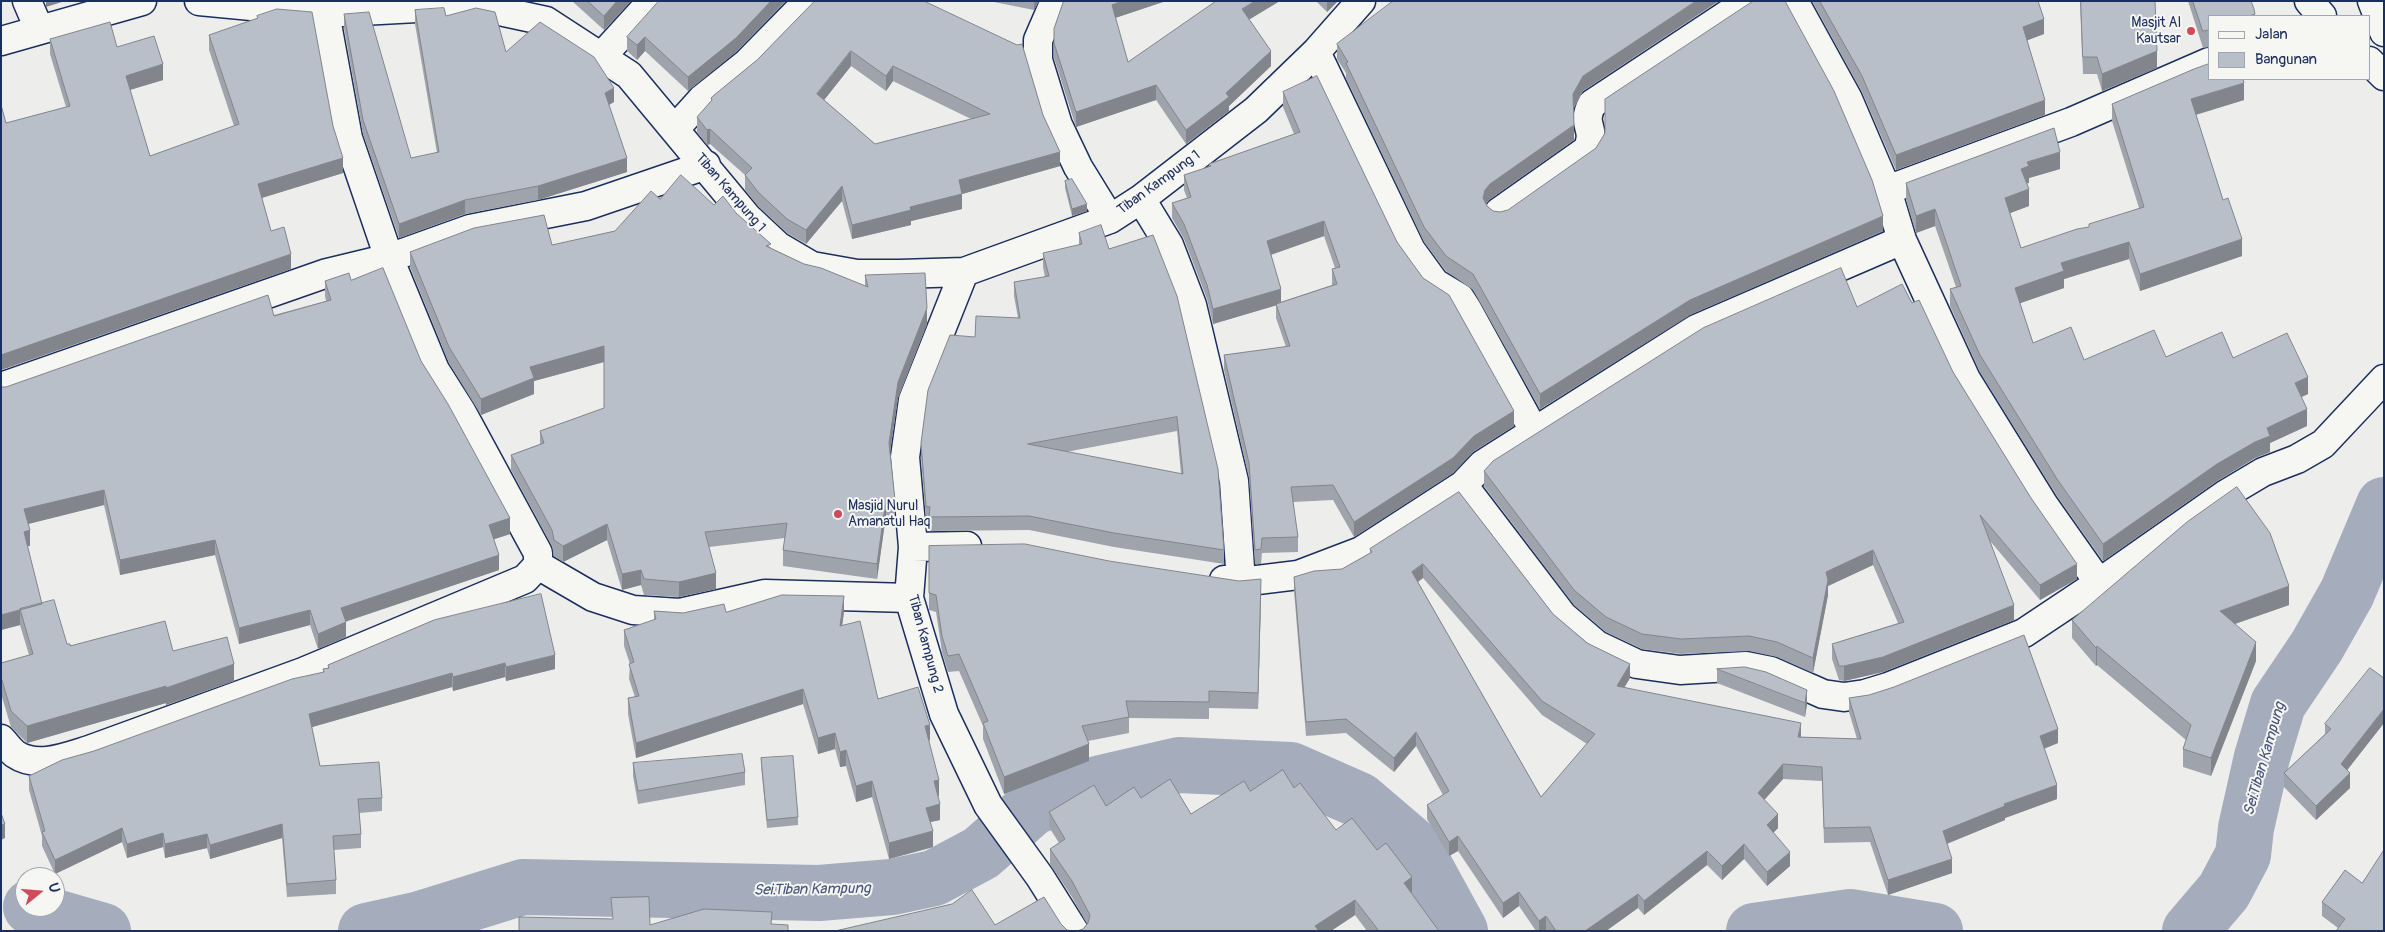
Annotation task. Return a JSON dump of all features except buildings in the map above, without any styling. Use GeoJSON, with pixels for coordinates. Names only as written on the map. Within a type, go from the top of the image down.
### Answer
{"type":"FeatureCollection","features":[{"type":"Feature","properties":{"kind":"main road"},"geometry":{"type":"LineString","coordinates":[[27,1],[39,29]]}},
{"type":"Feature","properties":{"kind":"main road"},"geometry":{"type":"LineString","coordinates":[[1,41],[142,1]]}},
{"type":"Feature","properties":{"kind":"main road","name":"Tiban Kampung 1"},"geometry":{"type":"LineString","coordinates":[[200,1],[325,13],[486,5],[546,21],[628,75],[748,217],[778,246],[812,266],[858,274],[964,272],[1110,219],[1141,199],[1256,110],[1316,52],[1361,1]]}},
{"type":"Feature","properties":{"kind":"main road"},"geometry":{"type":"LineString","coordinates":[[601,57],[652,1]]}},
{"type":"Feature","properties":{"kind":"main road"},"geometry":{"type":"LineString","coordinates":[[675,129],[702,100],[746,64],[808,1]]}},
{"type":"Feature","properties":{"kind":"main road"},"geometry":{"type":"LineString","coordinates":[[1055,1],[1038,40],[1038,60],[1058,125],[1078,167],[1110,219]]}},
{"type":"Feature","properties":{"kind":"main road"},"geometry":{"type":"LineString","coordinates":[[1499,212],[1587,150],[1592,141],[1592,132],[1586,121],[1592,104],[1748,1]]}},
{"type":"Feature","properties":{"kind":"main road"},"geometry":{"type":"LineString","coordinates":[[1794,1],[1848,99],[1886,190],[1902,240],[1966,379],[2044,504],[2099,583]]}},
{"type":"Feature","properties":{"kind":"main road"},"geometry":{"type":"LineString","coordinates":[[2372,1],[2384,32]]}},
{"type":"Feature","properties":{"kind":"main road"},"geometry":{"type":"LineString","coordinates":[[1,739],[14,754],[34,761],[58,759],[89,750],[304,672],[525,579],[538,565],[538,553],[460,411],[435,370],[389,258],[348,138],[325,13]]}},
{"type":"Feature","properties":{"kind":"main road"},"geometry":{"type":"LineString","coordinates":[[1316,52],[1411,250],[1435,283],[1460,298],[1534,432]]}},
{"type":"Feature","properties":{"kind":"main road"},"geometry":{"type":"LineString","coordinates":[[1886,190],[2071,122],[2208,62]]}},
{"type":"Feature","properties":{"kind":"main road"},"geometry":{"type":"LineString","coordinates":[[2370,62],[2384,76]]}},
{"type":"Feature","properties":{"kind":"main road"},"geometry":{"type":"LineString","coordinates":[[1,387],[327,273],[389,258],[470,229],[586,206],[706,165]]}},
{"type":"Feature","properties":{"kind":"main road"},"geometry":{"type":"LineString","coordinates":[[1141,199],[1169,245],[1192,305],[1234,481],[1241,582]]}},
{"type":"Feature","properties":{"kind":"main road"},"geometry":{"type":"LineString","coordinates":[[1195,575],[1241,582],[1298,575],[1361,551],[1464,485],[1483,464],[1696,329],[1902,240]]}},
{"type":"Feature","properties":{"kind":"main road","name":"Tiban Kampung 2"},"geometry":{"type":"LineString","coordinates":[[964,272],[913,400],[905,457],[913,546],[909,598],[944,714],[988,804],[1040,877],[1074,931]]}},
{"type":"Feature","properties":{"kind":"main road"},"geometry":{"type":"LineString","coordinates":[[1464,485],[1563,616],[1596,645],[1637,664],[1680,670],[1746,666],[1771,671],[1823,694],[1844,697],[1880,690],[2024,633],[2226,494],[2263,472],[2297,459],[2323,444],[2384,379]]}},
{"type":"Feature","properties":{"kind":"main road"},"geometry":{"type":"LineString","coordinates":[[913,546],[988,545]]}},
{"type":"Feature","properties":{"kind":"main road"},"geometry":{"type":"LineString","coordinates":[[538,565],[593,597],[633,610],[680,613],[765,594],[909,598]]}},
{"type":"Feature","properties":{"kind":"waterway","name":"Sei.Tiban Kampung"},"geometry":{"type":"LineString","coordinates":[[2190,931],[2224,891],[2243,855],[2246,828],[2262,757],[2278,704],[2317,646],[2347,593],[2384,505]]}},
{"type":"Feature","properties":{"kind":"waterway","name":"Sei.Tiban Kampung"},"geometry":{"type":"LineString","coordinates":[[366,931],[420,919],[523,887],[819,893],[892,887],[934,878],[981,853],[1033,807],[1101,783],[1179,765],[1291,770],[1359,800],[1414,847],[1460,931]]}},
{"type":"Feature","properties":{"kind":"waterway","name":"Sei.Tiban Kampung"},"geometry":{"type":"LineString","coordinates":[[54,917],[103,931]]}},
{"type":"Feature","properties":{"kind":"waterway","name":"Sei.Tiban Kampung"},"geometry":{"type":"LineString","coordinates":[[1754,931],[1850,917],[1935,931]]}},
{"type":"Feature","properties":{"kind":"place","name":"Masjit Al Kautsar"},"geometry":{"type":"Point","coordinates":[2191,31]}},
{"type":"Feature","properties":{"kind":"place","name":"Masjid Nurul Amanatul Haq"},"geometry":{"type":"Point","coordinates":[838,514]}}]}
